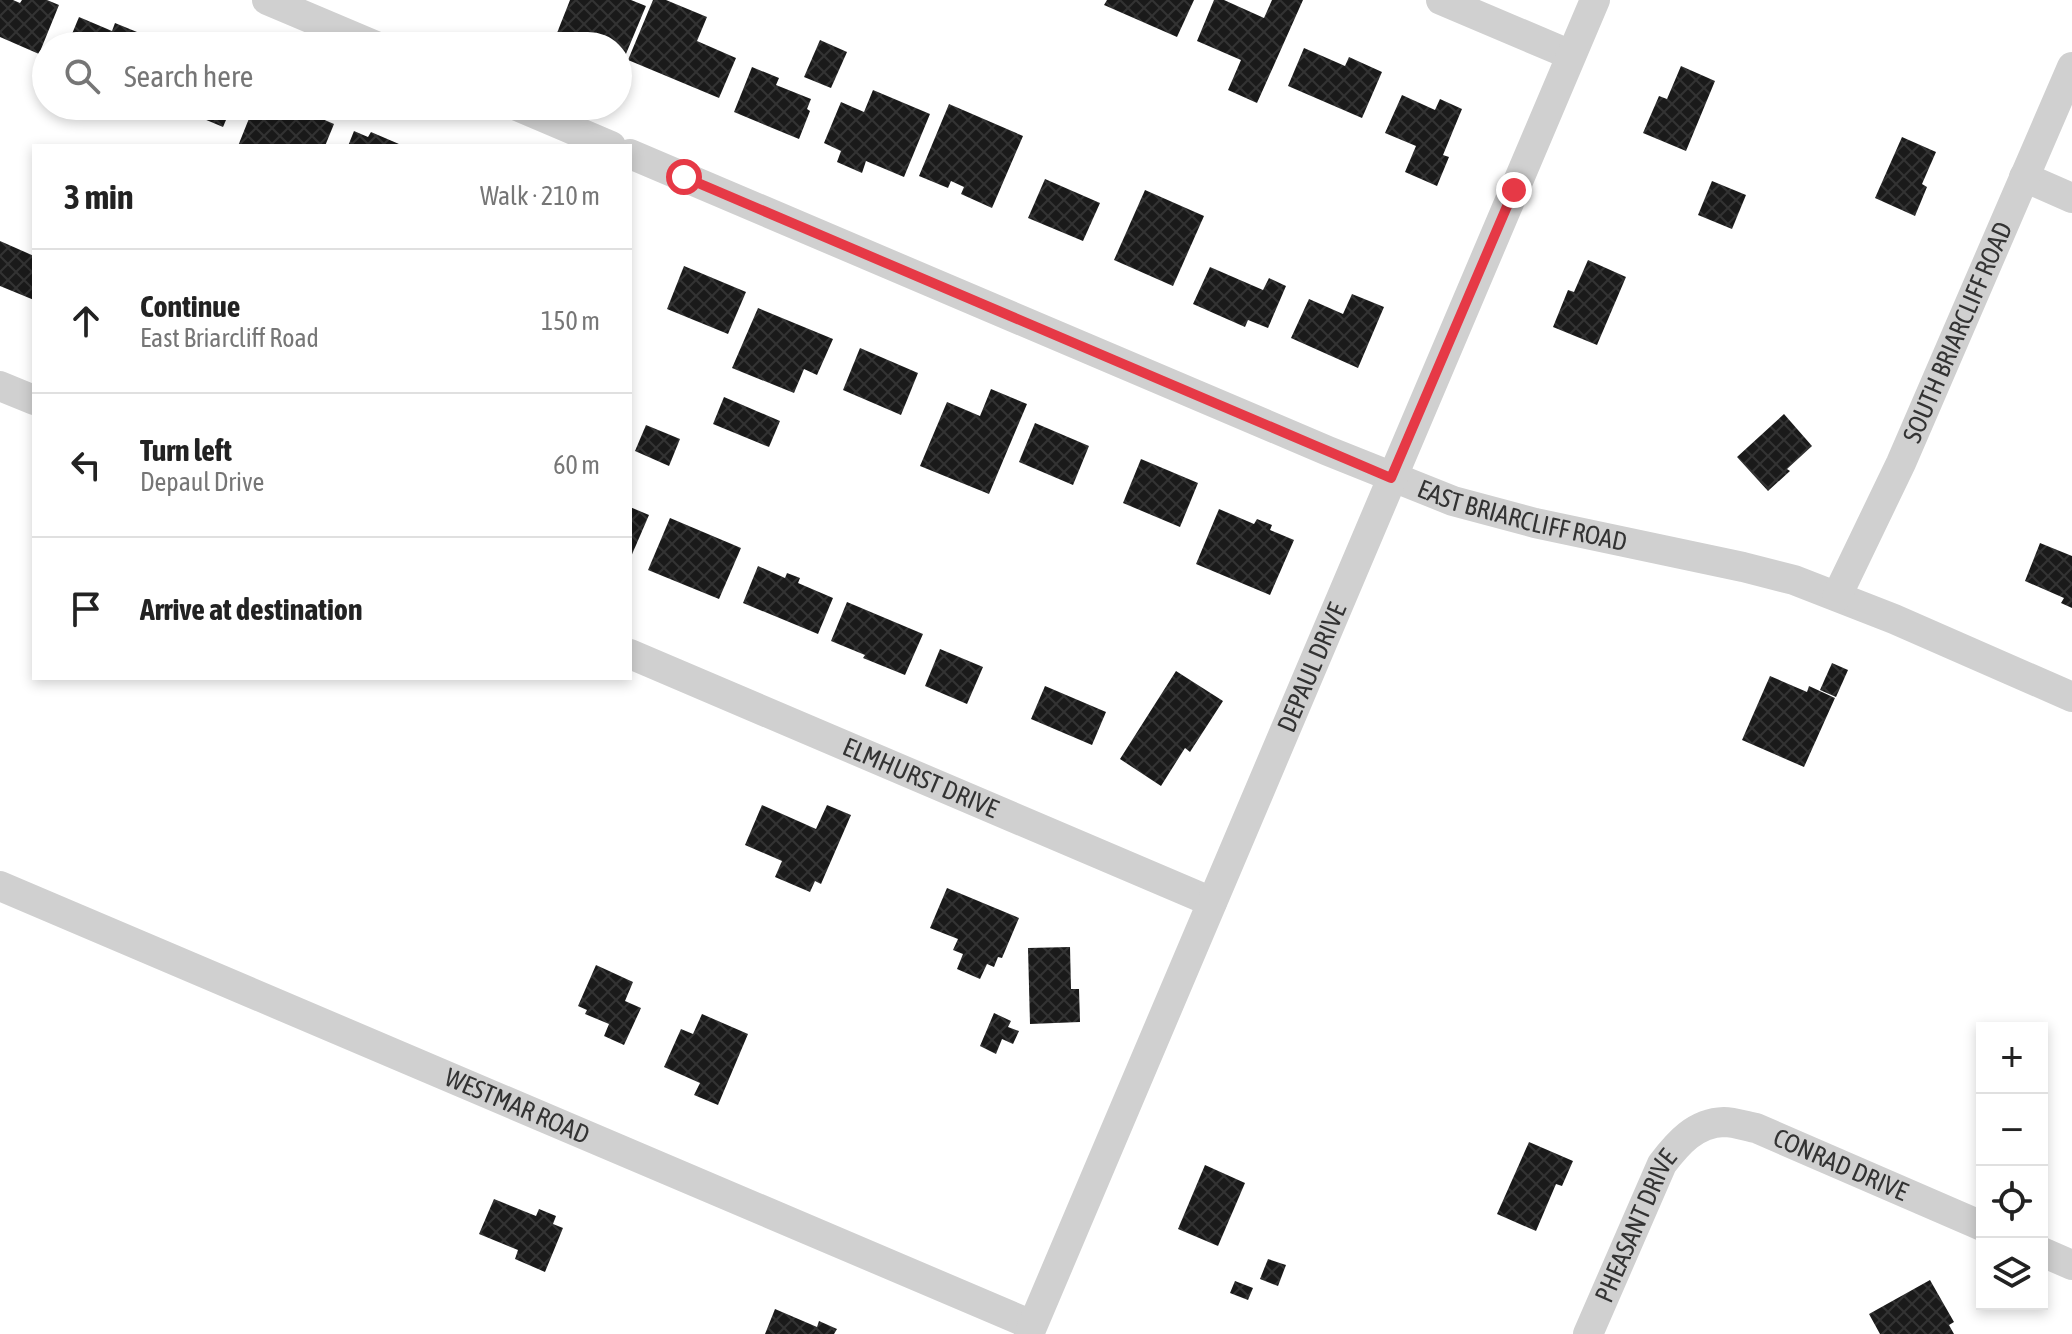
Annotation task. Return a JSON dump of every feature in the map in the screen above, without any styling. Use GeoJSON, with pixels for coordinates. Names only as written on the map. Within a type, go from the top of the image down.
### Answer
{"type":"FeatureCollection","features":[{"type":"Feature","properties":{"kind":"street"},"geometry":{"type":"LineString","coordinates":[[267,0],[343,32]]}},
{"type":"Feature","properties":{"kind":"street"},"geometry":{"type":"LineString","coordinates":[[1441,0],[1571,55]]}},
{"type":"Feature","properties":{"kind":"street","name":"DEPAUL DRIVE"},"geometry":{"type":"LineString","coordinates":[[1030,1330],[1595,0]]}},
{"type":"Feature","properties":{"kind":"street","name":"SOUTH BRIARCLIFF ROAD"},"geometry":{"type":"LineString","coordinates":[[1837,596],[1901,463],[2072,67]]}},
{"type":"Feature","properties":{"kind":"street"},"geometry":{"type":"LineString","coordinates":[[550,120],[606,144]]}},
{"type":"Feature","properties":{"kind":"street","name":"EAST BRIARCLIFF ROAD"},"geometry":{"type":"LineString","coordinates":[[632,155],[1391,478],[1453,501],[1524,521],[1794,580],[2072,697]]}},
{"type":"Feature","properties":{"kind":"street"},"geometry":{"type":"LineString","coordinates":[[2024,177],[2072,198]]}},
{"type":"Feature","properties":{"kind":"street"},"geometry":{"type":"LineString","coordinates":[[0,386],[32,399]]}},
{"type":"Feature","properties":{"kind":"street","name":"ELMHURST DRIVE"},"geometry":{"type":"LineString","coordinates":[[632,655],[1212,902]]}},
{"type":"Feature","properties":{"kind":"street","name":"WESTMAR ROAD"},"geometry":{"type":"LineString","coordinates":[[0,886],[1030,1330]]}},
{"type":"Feature","properties":{"kind":"street","name":"CONRAD DRIVE"},"geometry":{"type":"LineString","coordinates":[[1697,1129],[1724,1122],[1756,1128],[1976,1223]]}},
{"type":"Feature","properties":{"kind":"street","name":"PHEASANT DRIVE"},"geometry":{"type":"LineString","coordinates":[[1588,1334],[1662,1164],[1678,1143],[1697,1129]]}},
{"type":"Feature","properties":{"kind":"street"},"geometry":{"type":"LineString","coordinates":[[2048,1255],[2072,1265]]}},
{"type":"Feature","properties":{"kind":"building"},"geometry":{"type":"Polygon","coordinates":[[[0,0],[20,3],[22,0],[47,0],[59,5],[48,32],[32,32],[32,51],[0,37],[0,0]]]}},
{"type":"Feature","properties":{"kind":"building"},"geometry":{"type":"Polygon","coordinates":[[[570,0],[631,0],[646,6],[632,39],[632,32],[557,32],[570,0]]]}},
{"type":"Feature","properties":{"kind":"building"},"geometry":{"type":"Polygon","coordinates":[[[653,0],[666,0],[707,17],[697,41],[736,58],[719,98],[632,62],[632,50],[653,0]]]}},
{"type":"Feature","properties":{"kind":"building"},"geometry":{"type":"Polygon","coordinates":[[[1107,0],[1194,0],[1177,37],[1104,5],[1107,0]]]}},
{"type":"Feature","properties":{"kind":"building"},"geometry":{"type":"Polygon","coordinates":[[[1214,0],[1224,0],[1264,18],[1272,0],[1303,0],[1257,103],[1228,90],[1241,60],[1197,41],[1214,0]]]}},
{"type":"Feature","properties":{"kind":"building"},"geometry":{"type":"Polygon","coordinates":[[[79,17],[112,31],[115,23],[137,32],[73,32],[79,17]]]}},
{"type":"Feature","properties":{"kind":"building"},"geometry":{"type":"Polygon","coordinates":[[[820,40],[847,52],[831,88],[804,77],[820,40]]]}},
{"type":"Feature","properties":{"kind":"building"},"geometry":{"type":"Polygon","coordinates":[[[1304,48],[1345,66],[1349,57],[1382,72],[1362,118],[1288,86],[1304,48]]]}},
{"type":"Feature","properties":{"kind":"building"},"geometry":{"type":"Polygon","coordinates":[[[1681,66],[1715,81],[1686,151],[1643,133],[1659,96],[1667,99],[1681,66]]]}},
{"type":"Feature","properties":{"kind":"building"},"geometry":{"type":"Polygon","coordinates":[[[752,67],[779,78],[776,85],[811,99],[807,109],[810,111],[799,139],[734,112],[752,67]]]}},
{"type":"Feature","properties":{"kind":"building"},"geometry":{"type":"Polygon","coordinates":[[[873,90],[930,114],[904,177],[866,161],[862,173],[837,162],[841,151],[824,143],[841,102],[864,112],[873,90]]]}},
{"type":"Feature","properties":{"kind":"building"},"geometry":{"type":"Polygon","coordinates":[[[1402,95],[1435,110],[1440,99],[1462,109],[1443,155],[1449,157],[1437,186],[1405,172],[1416,146],[1385,133],[1402,95]]]}},
{"type":"Feature","properties":{"kind":"building"},"geometry":{"type":"Polygon","coordinates":[[[949,104],[1023,136],[992,208],[961,194],[964,187],[951,181],[948,188],[919,176],[949,104]]]}},
{"type":"Feature","properties":{"kind":"building"},"geometry":{"type":"Polygon","coordinates":[[[206,120],[226,120],[223,127],[206,120]]]}},
{"type":"Feature","properties":{"kind":"building"},"geometry":{"type":"Polygon","coordinates":[[[248,120],[325,120],[334,124],[326,144],[239,144],[248,120]]]}},
{"type":"Feature","properties":{"kind":"building"},"geometry":{"type":"Polygon","coordinates":[[[354,131],[368,137],[371,132],[399,144],[349,144],[354,131]]]}},
{"type":"Feature","properties":{"kind":"building"},"geometry":{"type":"Polygon","coordinates":[[[1902,137],[1936,152],[1922,184],[1927,187],[1915,216],[1875,198],[1902,137]]]}},
{"type":"Feature","properties":{"kind":"building"},"geometry":{"type":"Polygon","coordinates":[[[1045,179],[1100,203],[1083,241],[1028,218],[1045,179]]]}},
{"type":"Feature","properties":{"kind":"building"},"geometry":{"type":"Polygon","coordinates":[[[1712,181],[1746,195],[1732,229],[1698,215],[1712,181]]]}},
{"type":"Feature","properties":{"kind":"building"},"geometry":{"type":"Polygon","coordinates":[[[1145,190],[1204,216],[1173,286],[1114,260],[1145,190]]]}},
{"type":"Feature","properties":{"kind":"building"},"geometry":{"type":"Polygon","coordinates":[[[0,241],[32,255],[32,299],[0,286],[0,241]]]}},
{"type":"Feature","properties":{"kind":"building"},"geometry":{"type":"Polygon","coordinates":[[[1588,260],[1626,277],[1597,345],[1553,327],[1568,290],[1574,292],[1588,260]]]}},
{"type":"Feature","properties":{"kind":"building"},"geometry":{"type":"Polygon","coordinates":[[[684,266],[746,292],[728,334],[667,309],[684,266]]]}},
{"type":"Feature","properties":{"kind":"building"},"geometry":{"type":"Polygon","coordinates":[[[1210,267],[1263,290],[1269,278],[1286,286],[1268,328],[1248,320],[1245,327],[1193,304],[1210,267]]]}},
{"type":"Feature","properties":{"kind":"building"},"geometry":{"type":"Polygon","coordinates":[[[1352,294],[1384,307],[1358,368],[1291,338],[1309,299],[1343,314],[1352,294]]]}},
{"type":"Feature","properties":{"kind":"building"},"geometry":{"type":"Polygon","coordinates":[[[758,308],[833,339],[817,375],[804,369],[794,393],[732,368],[758,308]]]}},
{"type":"Feature","properties":{"kind":"building"},"geometry":{"type":"Polygon","coordinates":[[[860,348],[918,373],[901,415],[843,390],[860,348]]]}},
{"type":"Feature","properties":{"kind":"building"},"geometry":{"type":"Polygon","coordinates":[[[991,389],[1027,404],[989,494],[920,466],[947,402],[980,416],[991,389]]]}},
{"type":"Feature","properties":{"kind":"building"},"geometry":{"type":"Polygon","coordinates":[[[724,397],[780,421],[769,447],[713,424],[724,397]]]}},
{"type":"Feature","properties":{"kind":"building"},"geometry":{"type":"Polygon","coordinates":[[[1784,414],[1812,446],[1768,491],[1737,457],[1784,414]]]}},
{"type":"Feature","properties":{"kind":"building"},"geometry":{"type":"Polygon","coordinates":[[[1035,423],[1089,446],[1073,485],[1019,462],[1035,423]]]}},
{"type":"Feature","properties":{"kind":"building"},"geometry":{"type":"Polygon","coordinates":[[[646,425],[680,439],[669,466],[635,451],[646,425]]]}},
{"type":"Feature","properties":{"kind":"building"},"geometry":{"type":"Polygon","coordinates":[[[1141,459],[1198,483],[1180,527],[1123,503],[1141,459]]]}},
{"type":"Feature","properties":{"kind":"building"},"geometry":{"type":"Polygon","coordinates":[[[632,508],[649,515],[632,554],[632,508]]]}},
{"type":"Feature","properties":{"kind":"building"},"geometry":{"type":"Polygon","coordinates":[[[1219,509],[1254,524],[1257,519],[1272,525],[1270,530],[1294,540],[1270,595],[1196,564],[1219,509]]]}},
{"type":"Feature","properties":{"kind":"building"},"geometry":{"type":"Polygon","coordinates":[[[670,518],[741,548],[719,599],[648,570],[670,518]]]}},
{"type":"Feature","properties":{"kind":"building"},"geometry":{"type":"Polygon","coordinates":[[[2040,543],[2072,556],[2072,608],[2061,603],[2064,598],[2025,581],[2040,543]]]}},
{"type":"Feature","properties":{"kind":"building"},"geometry":{"type":"Polygon","coordinates":[[[758,566],[785,578],[787,573],[800,578],[798,583],[833,598],[818,634],[743,603],[758,566]]]}},
{"type":"Feature","properties":{"kind":"building"},"geometry":{"type":"Polygon","coordinates":[[[847,602],[923,634],[905,675],[831,641],[847,602]]]}},
{"type":"Feature","properties":{"kind":"building"},"geometry":{"type":"Polygon","coordinates":[[[940,649],[983,667],[967,704],[925,686],[940,649]]]}},
{"type":"Feature","properties":{"kind":"building"},"geometry":{"type":"Polygon","coordinates":[[[1832,663],[1848,670],[1836,697],[1820,690],[1832,663]]]}},
{"type":"Feature","properties":{"kind":"building"},"geometry":{"type":"Polygon","coordinates":[[[1176,671],[1223,701],[1190,752],[1185,748],[1161,786],[1120,759],[1176,671]]]}},
{"type":"Feature","properties":{"kind":"building"},"geometry":{"type":"Polygon","coordinates":[[[1770,676],[1807,692],[1809,686],[1835,698],[1804,767],[1742,740],[1770,676]]]}},
{"type":"Feature","properties":{"kind":"building"},"geometry":{"type":"Polygon","coordinates":[[[1045,686],[1106,712],[1092,745],[1031,719],[1045,686]]]}},
{"type":"Feature","properties":{"kind":"building"},"geometry":{"type":"Polygon","coordinates":[[[762,805],[816,829],[827,805],[851,815],[821,884],[815,881],[810,892],[775,877],[782,861],[745,845],[762,805]]]}},
{"type":"Feature","properties":{"kind":"building"},"geometry":{"type":"Polygon","coordinates":[[[947,888],[1019,918],[1002,958],[998,957],[994,967],[987,964],[980,979],[957,969],[963,954],[953,950],[958,939],[930,928],[947,888]]]}},
{"type":"Feature","properties":{"kind":"building"},"geometry":{"type":"Polygon","coordinates":[[[1070,947],[1071,989],[1079,989],[1080,1022],[1030,1024],[1028,948],[1070,947]]]}},
{"type":"Feature","properties":{"kind":"building"},"geometry":{"type":"Polygon","coordinates":[[[596,965],[633,982],[625,1001],[641,1008],[624,1045],[604,1036],[609,1024],[585,1014],[587,1010],[578,1006],[596,965]]]}},
{"type":"Feature","properties":{"kind":"building"},"geometry":{"type":"Polygon","coordinates":[[[994,1013],[1011,1021],[1008,1027],[1019,1031],[1013,1044],[1002,1039],[996,1054],[980,1046],[994,1013]]]}},
{"type":"Feature","properties":{"kind":"building"},"geometry":{"type":"Polygon","coordinates":[[[702,1014],[748,1034],[718,1105],[694,1095],[700,1083],[664,1067],[681,1029],[693,1034],[702,1014]]]}},
{"type":"Feature","properties":{"kind":"building"},"geometry":{"type":"Polygon","coordinates":[[[1529,1142],[1573,1161],[1562,1186],[1556,1184],[1536,1231],[1497,1214],[1529,1142]]]}},
{"type":"Feature","properties":{"kind":"building"},"geometry":{"type":"Polygon","coordinates":[[[1205,1165],[1245,1183],[1218,1246],[1178,1229],[1205,1165]]]}},
{"type":"Feature","properties":{"kind":"building"},"geometry":{"type":"Polygon","coordinates":[[[494,1199],[536,1216],[539,1209],[556,1216],[553,1224],[563,1228],[545,1272],[515,1259],[518,1250],[479,1234],[494,1199]]]}},
{"type":"Feature","properties":{"kind":"building"},"geometry":{"type":"Polygon","coordinates":[[[1268,1259],[1286,1265],[1278,1286],[1260,1279],[1268,1259]]]}},
{"type":"Feature","properties":{"kind":"building"},"geometry":{"type":"Polygon","coordinates":[[[1930,1280],[1954,1322],[1949,1325],[1954,1334],[1880,1334],[1869,1314],[1930,1280]]]}},
{"type":"Feature","properties":{"kind":"building"},"geometry":{"type":"Polygon","coordinates":[[[1235,1281],[1253,1288],[1248,1300],[1230,1293],[1235,1281]]]}},
{"type":"Feature","properties":{"kind":"building"},"geometry":{"type":"Polygon","coordinates":[[[775,1309],[817,1327],[819,1321],[837,1329],[834,1334],[765,1334],[775,1309]]]}},
{"type":"Feature","properties":{"kind":"route"},"geometry":{"type":"LineString","coordinates":[[684,177],[1391,478],[1514,190]]}}]}
